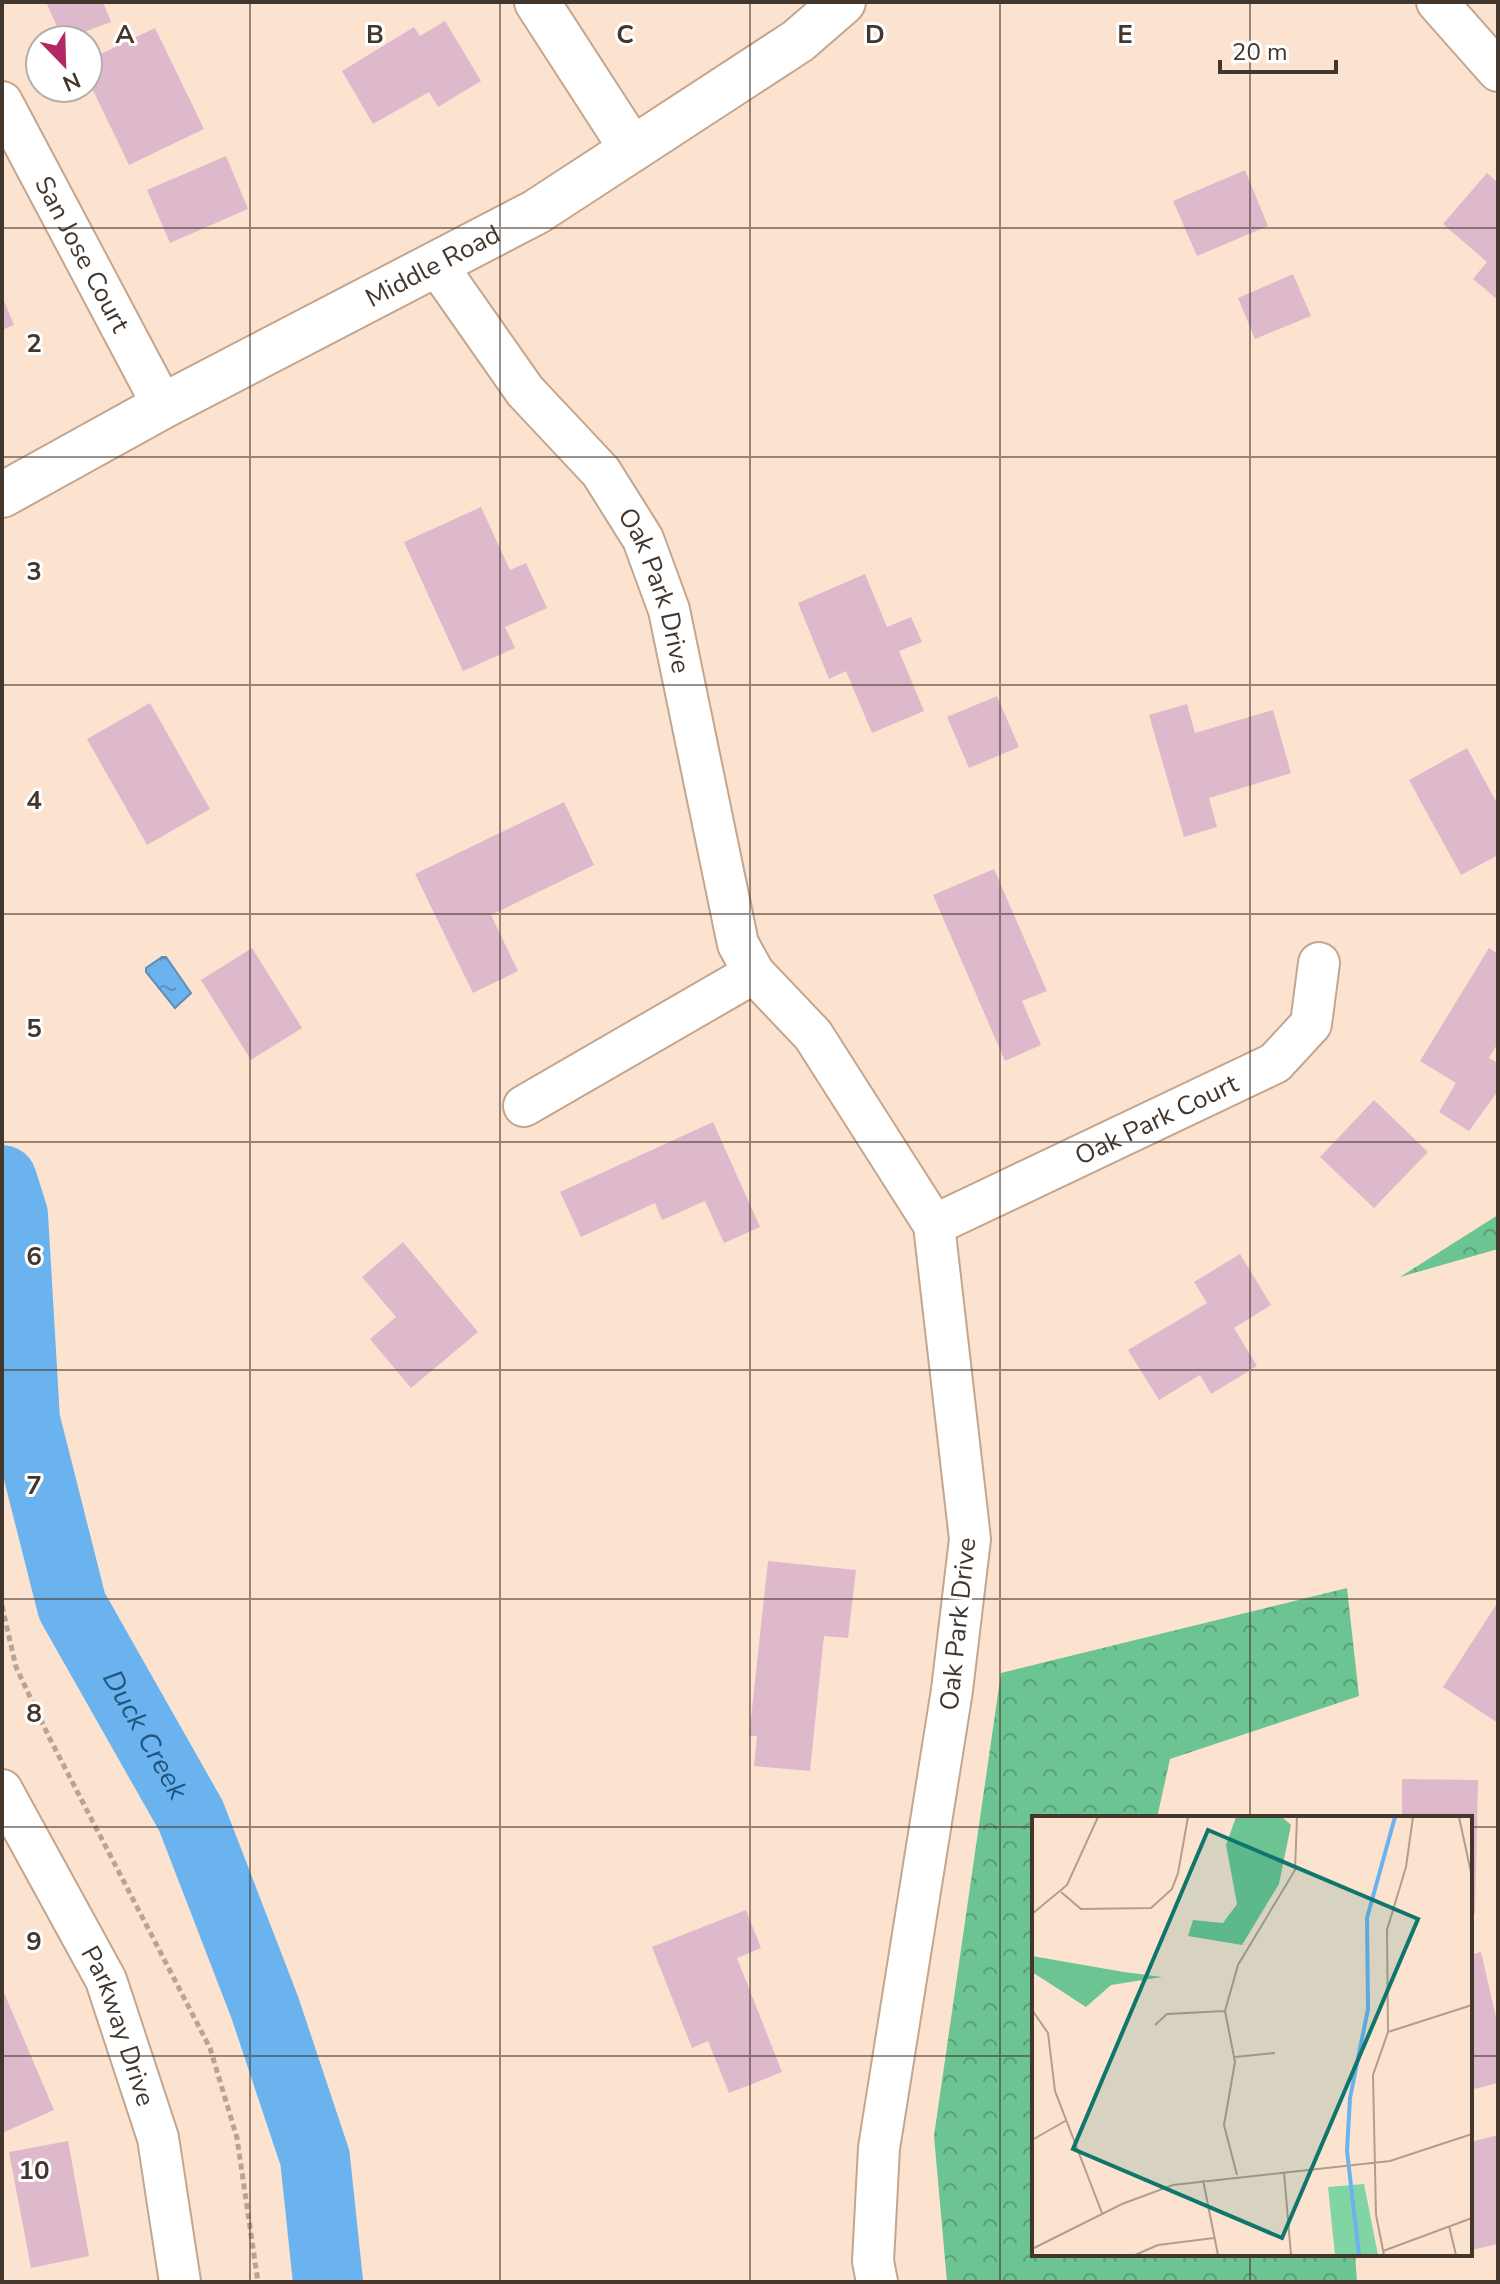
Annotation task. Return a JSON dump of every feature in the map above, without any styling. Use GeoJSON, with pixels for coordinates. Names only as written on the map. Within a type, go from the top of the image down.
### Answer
{"type":"FeatureCollection","features":[{"type":"Feature","properties":{"kind":"main road"},"geometry":{"type":"LineString","coordinates":[[537,2],[632,149]]}},
{"type":"Feature","properties":{"kind":"main road","name":"Middle Road"},"geometry":{"type":"LineString","coordinates":[[2,495],[163,406],[536,212],[798,41],[843,2]]}},
{"type":"Feature","properties":{"kind":"street"},"geometry":{"type":"LineString","coordinates":[[1437,2],[1498,71]]}},
{"type":"Feature","properties":{"kind":"street","name":"San Jose Court"},"geometry":{"type":"LineString","coordinates":[[2,102],[163,406]]}},
{"type":"Feature","properties":{"kind":"street","name":"Oak Park Drive"},"geometry":{"type":"LineString","coordinates":[[436,264],[525,391],[601,472],[643,539],[669,610],[738,944],[754,973],[813,1035],[934,1225],[970,1539],[952,1690],[879,2148],[873,2261],[877,2282]]}},
{"type":"Feature","properties":{"kind":"street","name":"Oak Park Court"},"geometry":{"type":"LineString","coordinates":[[934,1225],[1275,1063],[1311,1024],[1319,963]]}},
{"type":"Feature","properties":{"kind":"street"},"geometry":{"type":"LineString","coordinates":[[524,1106],[754,973]]}},
{"type":"Feature","properties":{"kind":"street","name":"Parkway Drive"},"geometry":{"type":"LineString","coordinates":[[2,1790],[106,1980],[158,2138],[180,2282]]}},
{"type":"Feature","properties":{"kind":"path"},"geometry":{"type":"LineString","coordinates":[[2,1606],[16,1667],[210,2048],[237,2138],[258,2282]]}},
{"type":"Feature","properties":{"kind":"green space"},"geometry":{"type":"Polygon","coordinates":[[[1498,1215],[1498,1249],[1400,1277],[1498,1215]]]}},
{"type":"Feature","properties":{"kind":"green space"},"geometry":{"type":"Polygon","coordinates":[[[1347,1588],[1359,1696],[1170,1759],[1157,1816],[1032,1816],[1032,2256],[1355,2256],[1357,2282],[947,2282],[934,2136],[1001,1673],[1347,1588]]]}},
{"type":"Feature","properties":{"kind":"water"},"geometry":{"type":"Polygon","coordinates":[[[166,957],[191,993],[175,1008],[146,972],[146,968],[166,957]]]}},
{"type":"Feature","properties":{"kind":"building"},"geometry":{"type":"Polygon","coordinates":[[[46,2],[103,2],[111,22],[104,25],[56,24],[46,2]]]}},
{"type":"Feature","properties":{"kind":"building"},"geometry":{"type":"Polygon","coordinates":[[[445,21],[481,81],[438,107],[429,92],[373,124],[342,71],[414,27],[420,36],[445,21]]]}},
{"type":"Feature","properties":{"kind":"building"},"geometry":{"type":"Polygon","coordinates":[[[155,28],[204,129],[129,165],[100,104],[104,104],[104,52],[155,28]]]}},
{"type":"Feature","properties":{"kind":"building"},"geometry":{"type":"Polygon","coordinates":[[[226,156],[248,209],[170,243],[147,190],[226,156]]]}},
{"type":"Feature","properties":{"kind":"building"},"geometry":{"type":"Polygon","coordinates":[[[1245,170],[1268,226],[1197,256],[1173,201],[1245,170]]]}},
{"type":"Feature","properties":{"kind":"building"},"geometry":{"type":"Polygon","coordinates":[[[1487,173],[1498,183],[1498,300],[1473,279],[1487,262],[1443,224],[1487,173]]]}},
{"type":"Feature","properties":{"kind":"building"},"geometry":{"type":"Polygon","coordinates":[[[1293,274],[1311,316],[1255,339],[1238,298],[1293,274]]]}},
{"type":"Feature","properties":{"kind":"building"},"geometry":{"type":"Polygon","coordinates":[[[2,296],[14,325],[2,330],[2,296]]]}},
{"type":"Feature","properties":{"kind":"building"},"geometry":{"type":"Polygon","coordinates":[[[481,507],[510,570],[526,563],[547,608],[505,627],[515,648],[463,671],[404,542],[481,507]]]}},
{"type":"Feature","properties":{"kind":"building"},"geometry":{"type":"Polygon","coordinates":[[[865,574],[887,627],[911,617],[922,642],[899,651],[924,711],[872,733],[846,671],[829,679],[798,603],[865,574]]]}},
{"type":"Feature","properties":{"kind":"building"},"geometry":{"type":"Polygon","coordinates":[[[997,696],[1019,747],[969,768],[947,717],[997,696]]]}},
{"type":"Feature","properties":{"kind":"building"},"geometry":{"type":"Polygon","coordinates":[[[150,703],[210,809],[147,845],[87,739],[150,703]]]}},
{"type":"Feature","properties":{"kind":"building"},"geometry":{"type":"Polygon","coordinates":[[[1187,704],[1195,733],[1273,710],[1291,773],[1209,798],[1217,827],[1184,837],[1149,715],[1187,704]]]}},
{"type":"Feature","properties":{"kind":"building"},"geometry":{"type":"Polygon","coordinates":[[[1467,748],[1498,805],[1498,855],[1461,875],[1409,780],[1467,748]]]}},
{"type":"Feature","properties":{"kind":"building"},"geometry":{"type":"Polygon","coordinates":[[[564,802],[594,865],[491,915],[518,971],[473,993],[415,874],[564,802]]]}},
{"type":"Feature","properties":{"kind":"building"},"geometry":{"type":"Polygon","coordinates":[[[994,869],[1047,991],[1022,1001],[1041,1045],[1005,1061],[933,895],[994,869]]]}},
{"type":"Feature","properties":{"kind":"building"},"geometry":{"type":"Polygon","coordinates":[[[252,948],[302,1028],[251,1060],[201,980],[252,948]]]}},
{"type":"Feature","properties":{"kind":"building"},"geometry":{"type":"Polygon","coordinates":[[[1489,948],[1498,954],[1498,1043],[1489,1058],[1498,1063],[1498,1091],[1469,1131],[1439,1112],[1456,1083],[1420,1061],[1489,948]]]}},
{"type":"Feature","properties":{"kind":"building"},"geometry":{"type":"Polygon","coordinates":[[[1374,1100],[1428,1152],[1374,1208],[1320,1157],[1374,1100]]]}},
{"type":"Feature","properties":{"kind":"building"},"geometry":{"type":"Polygon","coordinates":[[[713,1122],[760,1227],[724,1243],[705,1201],[662,1220],[655,1203],[581,1237],[560,1192],[713,1122]]]}},
{"type":"Feature","properties":{"kind":"building"},"geometry":{"type":"Polygon","coordinates":[[[403,1242],[478,1332],[411,1388],[370,1339],[396,1317],[362,1277],[403,1242]]]}},
{"type":"Feature","properties":{"kind":"building"},"geometry":{"type":"Polygon","coordinates":[[[1240,1254],[1271,1305],[1234,1328],[1257,1366],[1211,1394],[1200,1375],[1159,1400],[1128,1350],[1207,1303],[1194,1282],[1240,1254]]]}},
{"type":"Feature","properties":{"kind":"building"},"geometry":{"type":"Polygon","coordinates":[[[768,1561],[856,1570],[848,1638],[824,1636],[810,1771],[754,1766],[757,1736],[749,1736],[768,1561]]]}},
{"type":"Feature","properties":{"kind":"building"},"geometry":{"type":"Polygon","coordinates":[[[1498,1602],[1498,1723],[1443,1687],[1498,1602]]]}},
{"type":"Feature","properties":{"kind":"building"},"geometry":{"type":"Polygon","coordinates":[[[1402,1779],[1478,1780],[1475,1914],[1472,1914],[1472,1816],[1402,1816],[1402,1779]]]}},
{"type":"Feature","properties":{"kind":"building"},"geometry":{"type":"Polygon","coordinates":[[[746,1910],[761,1948],[737,1958],[782,2072],[729,2093],[708,2041],[692,2048],[652,1947],[746,1910]]]}},
{"type":"Feature","properties":{"kind":"building"},"geometry":{"type":"Polygon","coordinates":[[[1481,1952],[1498,2026],[1498,2083],[1472,2090],[1472,1954],[1481,1952]]]}},
{"type":"Feature","properties":{"kind":"building"},"geometry":{"type":"Polygon","coordinates":[[[2,1988],[54,2110],[2,2133],[2,1988]]]}},
{"type":"Feature","properties":{"kind":"building"},"geometry":{"type":"Polygon","coordinates":[[[1498,2135],[1498,2244],[1472,2250],[1472,2142],[1498,2135]]]}},
{"type":"Feature","properties":{"kind":"building"},"geometry":{"type":"Polygon","coordinates":[[[68,2141],[89,2256],[31,2268],[9,2152],[68,2141]]]}},
{"type":"Feature","properties":{"kind":"waterway","name":"Duck Creek"},"geometry":{"type":"LineString","coordinates":[[2,1180],[13,1215],[25,1420],[72,1606],[191,1816],[265,2008],[315,2158],[328,2282]]}}]}
